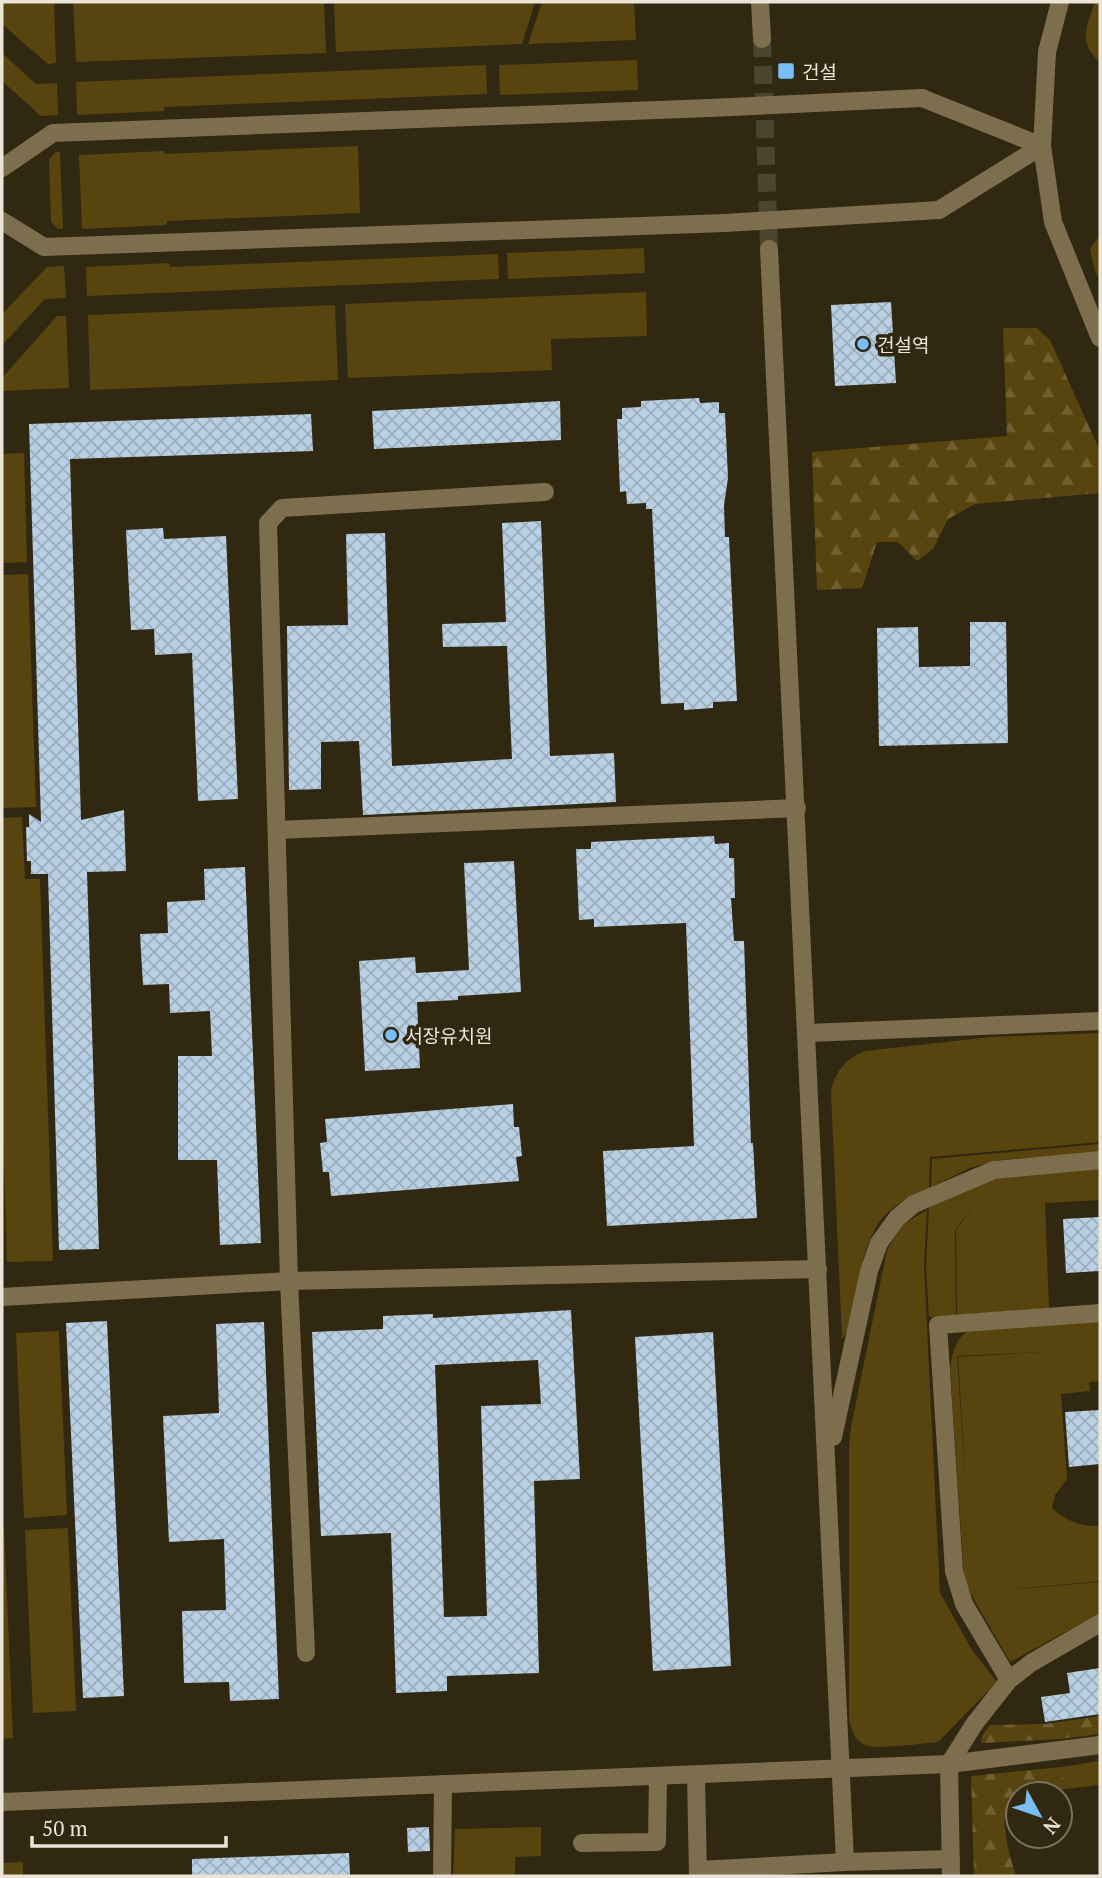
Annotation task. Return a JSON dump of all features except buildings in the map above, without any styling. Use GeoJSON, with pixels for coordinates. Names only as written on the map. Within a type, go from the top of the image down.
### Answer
{"type":"FeatureCollection","features":[{"type":"Feature","properties":{"kind":"street"},"geometry":{"type":"LineString","coordinates":[[760,2],[762,39]]}},
{"type":"Feature","properties":{"kind":"street"},"geometry":{"type":"LineString","coordinates":[[1060,2],[1047,52],[1041,146],[1053,222],[1100,338]]}},
{"type":"Feature","properties":{"kind":"street"},"geometry":{"type":"LineString","coordinates":[[2,168],[53,133],[922,98],[1041,146]]}},
{"type":"Feature","properties":{"kind":"street"},"geometry":{"type":"LineString","coordinates":[[2,221],[44,247],[725,223],[939,210],[1041,146]]}},
{"type":"Feature","properties":{"kind":"street"},"geometry":{"type":"LineString","coordinates":[[769,249],[845,1862]]}},
{"type":"Feature","properties":{"kind":"street"},"geometry":{"type":"LineString","coordinates":[[306,1653],[289,1281],[268,523],[282,508],[545,492]]}},
{"type":"Feature","properties":{"kind":"street"},"geometry":{"type":"LineString","coordinates":[[277,830],[797,808]]}},
{"type":"Feature","properties":{"kind":"street"},"geometry":{"type":"LineString","coordinates":[[807,1032],[1100,1021]]}},
{"type":"Feature","properties":{"kind":"street"},"geometry":{"type":"LineString","coordinates":[[827,1461],[869,1271],[879,1243],[897,1218],[914,1204],[994,1170],[1100,1160]]}},
{"type":"Feature","properties":{"kind":"street"},"geometry":{"type":"LineString","coordinates":[[2,1297],[289,1281],[818,1269]]}},
{"type":"Feature","properties":{"kind":"street"},"geometry":{"type":"LineString","coordinates":[[1009,1680],[964,1605],[954,1571],[938,1325],[1100,1313]]}},
{"type":"Feature","properties":{"kind":"street"},"geometry":{"type":"LineString","coordinates":[[696,1776],[698,1873],[845,1862],[951,1867],[949,1764],[975,1723],[1009,1680],[1031,1663],[1100,1623]]}},
{"type":"Feature","properties":{"kind":"street"},"geometry":{"type":"LineString","coordinates":[[2,1802],[949,1764],[1100,1745]]}},
{"type":"Feature","properties":{"kind":"street"},"geometry":{"type":"LineString","coordinates":[[582,1843],[657,1842],[658,1776]]}},
{"type":"Feature","properties":{"kind":"street"},"geometry":{"type":"LineString","coordinates":[[442,1876],[443,1784]]}},
{"type":"Feature","properties":{"kind":"green space"},"geometry":{"type":"Polygon","coordinates":[[[2,2],[54,2],[56,63],[48,64],[2,24],[2,2]]]}},
{"type":"Feature","properties":{"kind":"green space"},"geometry":{"type":"Polygon","coordinates":[[[73,2],[324,2],[326,53],[76,62],[73,2]]]}},
{"type":"Feature","properties":{"kind":"green space"},"geometry":{"type":"Polygon","coordinates":[[[334,2],[535,2],[522,44],[336,52],[334,2]]]}},
{"type":"Feature","properties":{"kind":"green space"},"geometry":{"type":"Polygon","coordinates":[[[542,2],[634,2],[636,40],[528,44],[542,2]]]}},
{"type":"Feature","properties":{"kind":"green space"},"geometry":{"type":"Polygon","coordinates":[[[1095,2],[1100,2],[1100,62],[1086,41],[1087,27],[1095,2]]]}},
{"type":"Feature","properties":{"kind":"green space"},"geometry":{"type":"Polygon","coordinates":[[[2,53],[36,84],[57,83],[58,115],[41,116],[2,81],[2,53]]]}},
{"type":"Feature","properties":{"kind":"green space"},"geometry":{"type":"Polygon","coordinates":[[[637,60],[638,90],[500,95],[499,65],[637,60]]]}},
{"type":"Feature","properties":{"kind":"green space"},"geometry":{"type":"Polygon","coordinates":[[[486,65],[487,94],[164,107],[164,111],[77,115],[76,82],[486,65]]]}},
{"type":"Feature","properties":{"kind":"green space"},"geometry":{"type":"Polygon","coordinates":[[[358,146],[360,213],[167,221],[166,225],[82,229],[79,155],[358,146]]]}},
{"type":"Feature","properties":{"kind":"green space"},"geometry":{"type":"Polygon","coordinates":[[[56,152],[60,152],[63,229],[58,229],[51,222],[49,159],[56,152]]]}},
{"type":"Feature","properties":{"kind":"green space"},"geometry":{"type":"Polygon","coordinates":[[[1100,235],[1100,282],[1090,249],[1100,235]]]}},
{"type":"Feature","properties":{"kind":"green space"},"geometry":{"type":"Polygon","coordinates":[[[644,248],[645,273],[508,279],[507,253],[644,248]]]}},
{"type":"Feature","properties":{"kind":"green space"},"geometry":{"type":"Polygon","coordinates":[[[498,254],[499,279],[87,296],[86,267],[169,263],[170,267],[498,254]]]}},
{"type":"Feature","properties":{"kind":"green space"},"geometry":{"type":"Polygon","coordinates":[[[64,266],[66,298],[45,299],[2,345],[2,314],[47,267],[64,266]]]}},
{"type":"Feature","properties":{"kind":"green space"},"geometry":{"type":"Polygon","coordinates":[[[646,292],[647,336],[551,339],[552,370],[348,378],[345,304],[646,292]]]}},
{"type":"Feature","properties":{"kind":"green space"},"geometry":{"type":"Polygon","coordinates":[[[335,305],[338,380],[90,390],[88,315],[335,305]]]}},
{"type":"Feature","properties":{"kind":"green space"},"geometry":{"type":"Polygon","coordinates":[[[57,316],[66,316],[69,388],[2,391],[2,378],[57,316]]]}},
{"type":"Feature","properties":{"kind":"green space"},"geometry":{"type":"Polygon","coordinates":[[[1003,328],[1037,328],[1050,340],[1100,451],[1100,493],[975,504],[948,519],[933,549],[917,561],[898,542],[877,542],[862,588],[817,590],[812,452],[1007,436],[1003,328]]]}},
{"type":"Feature","properties":{"kind":"green space"},"geometry":{"type":"Polygon","coordinates":[[[24,453],[27,562],[2,563],[2,454],[24,453]]]}},
{"type":"Feature","properties":{"kind":"green space"},"geometry":{"type":"Polygon","coordinates":[[[28,574],[36,807],[2,808],[2,575],[28,574]]]}},
{"type":"Feature","properties":{"kind":"green space"},"geometry":{"type":"Polygon","coordinates":[[[22,817],[25,879],[40,879],[53,1261],[7,1262],[2,1103],[2,818],[22,817]]]}},
{"type":"Feature","properties":{"kind":"green space"},"geometry":{"type":"Polygon","coordinates":[[[1100,1033],[1100,1142],[930,1157],[929,1188],[893,1208],[882,1219],[871,1237],[862,1263],[848,1330],[842,1339],[831,1091],[843,1066],[852,1057],[865,1051],[991,1037],[1100,1033]]]}},
{"type":"Feature","properties":{"kind":"green space"},"geometry":{"type":"Polygon","coordinates":[[[1100,1144],[1100,1152],[999,1160],[970,1168],[931,1187],[932,1159],[1100,1144]]]}},
{"type":"Feature","properties":{"kind":"green space"},"geometry":{"type":"Polygon","coordinates":[[[1100,1167],[1100,1200],[1045,1203],[1049,1308],[957,1315],[956,1231],[977,1200],[955,1231],[956,1315],[929,1317],[926,1265],[929,1208],[988,1177],[1100,1167]]]}},
{"type":"Feature","properties":{"kind":"green space"},"geometry":{"type":"Polygon","coordinates":[[[927,1210],[924,1265],[940,1593],[972,1650],[997,1682],[938,1742],[889,1747],[870,1746],[861,1743],[856,1737],[849,1718],[851,1427],[887,1250],[902,1225],[927,1210]]]}},
{"type":"Feature","properties":{"kind":"green space"},"geometry":{"type":"Polygon","coordinates":[[[1100,1319],[1100,1381],[1089,1382],[1090,1391],[1061,1394],[1067,1479],[1055,1495],[1052,1508],[1074,1522],[1100,1526],[1100,1581],[1006,1590],[1100,1582],[1100,1613],[1010,1662],[964,1578],[950,1367],[957,1342],[968,1331],[1100,1319]],[[1041,1352],[957,1356],[967,1506],[958,1357],[1041,1352]]]}},
{"type":"Feature","properties":{"kind":"green space"},"geometry":{"type":"Polygon","coordinates":[[[59,1331],[67,1515],[24,1518],[16,1333],[59,1331]]]}},
{"type":"Feature","properties":{"kind":"green space"},"geometry":{"type":"Polygon","coordinates":[[[2,1528],[13,1738],[2,1739],[2,1528]]]}},
{"type":"Feature","properties":{"kind":"green space"},"geometry":{"type":"Polygon","coordinates":[[[68,1528],[76,1711],[33,1713],[25,1530],[68,1528]]]}},
{"type":"Feature","properties":{"kind":"green space"},"geometry":{"type":"Polygon","coordinates":[[[1100,1716],[1100,1734],[981,1743],[982,1736],[990,1725],[1045,1724],[1100,1716]]]}},
{"type":"Feature","properties":{"kind":"green space"},"geometry":{"type":"Polygon","coordinates":[[[1100,1761],[1100,1785],[1074,1788],[1074,1780],[1064,1780],[1062,1767],[1100,1761]]]}},
{"type":"Feature","properties":{"kind":"green space"},"geometry":{"type":"Polygon","coordinates":[[[1062,1767],[1064,1780],[1004,1780],[1004,1850],[1009,1850],[1016,1876],[974,1876],[971,1776],[1062,1767]]]}},
{"type":"Feature","properties":{"kind":"green space"},"geometry":{"type":"Polygon","coordinates":[[[541,1827],[541,1856],[515,1857],[515,1876],[453,1876],[455,1829],[541,1827]]]}},
{"type":"Feature","properties":{"kind":"green space"},"geometry":{"type":"Polygon","coordinates":[[[23,1862],[23,1876],[2,1876],[2,1863],[23,1862]]]}},
{"type":"Feature","properties":{"kind":"tunnel"},"geometry":{"type":"LineString","coordinates":[[762,39],[769,249]]}},
{"type":"Feature","properties":{"kind":"place","name":"건설"},"geometry":{"type":"Point","coordinates":[786,71]}},
{"type":"Feature","properties":{"kind":"place","name":"건설역"},"geometry":{"type":"Point","coordinates":[863,344]}},
{"type":"Feature","properties":{"kind":"place","name":"서장유치원"},"geometry":{"type":"Point","coordinates":[391,1035]}}]}
